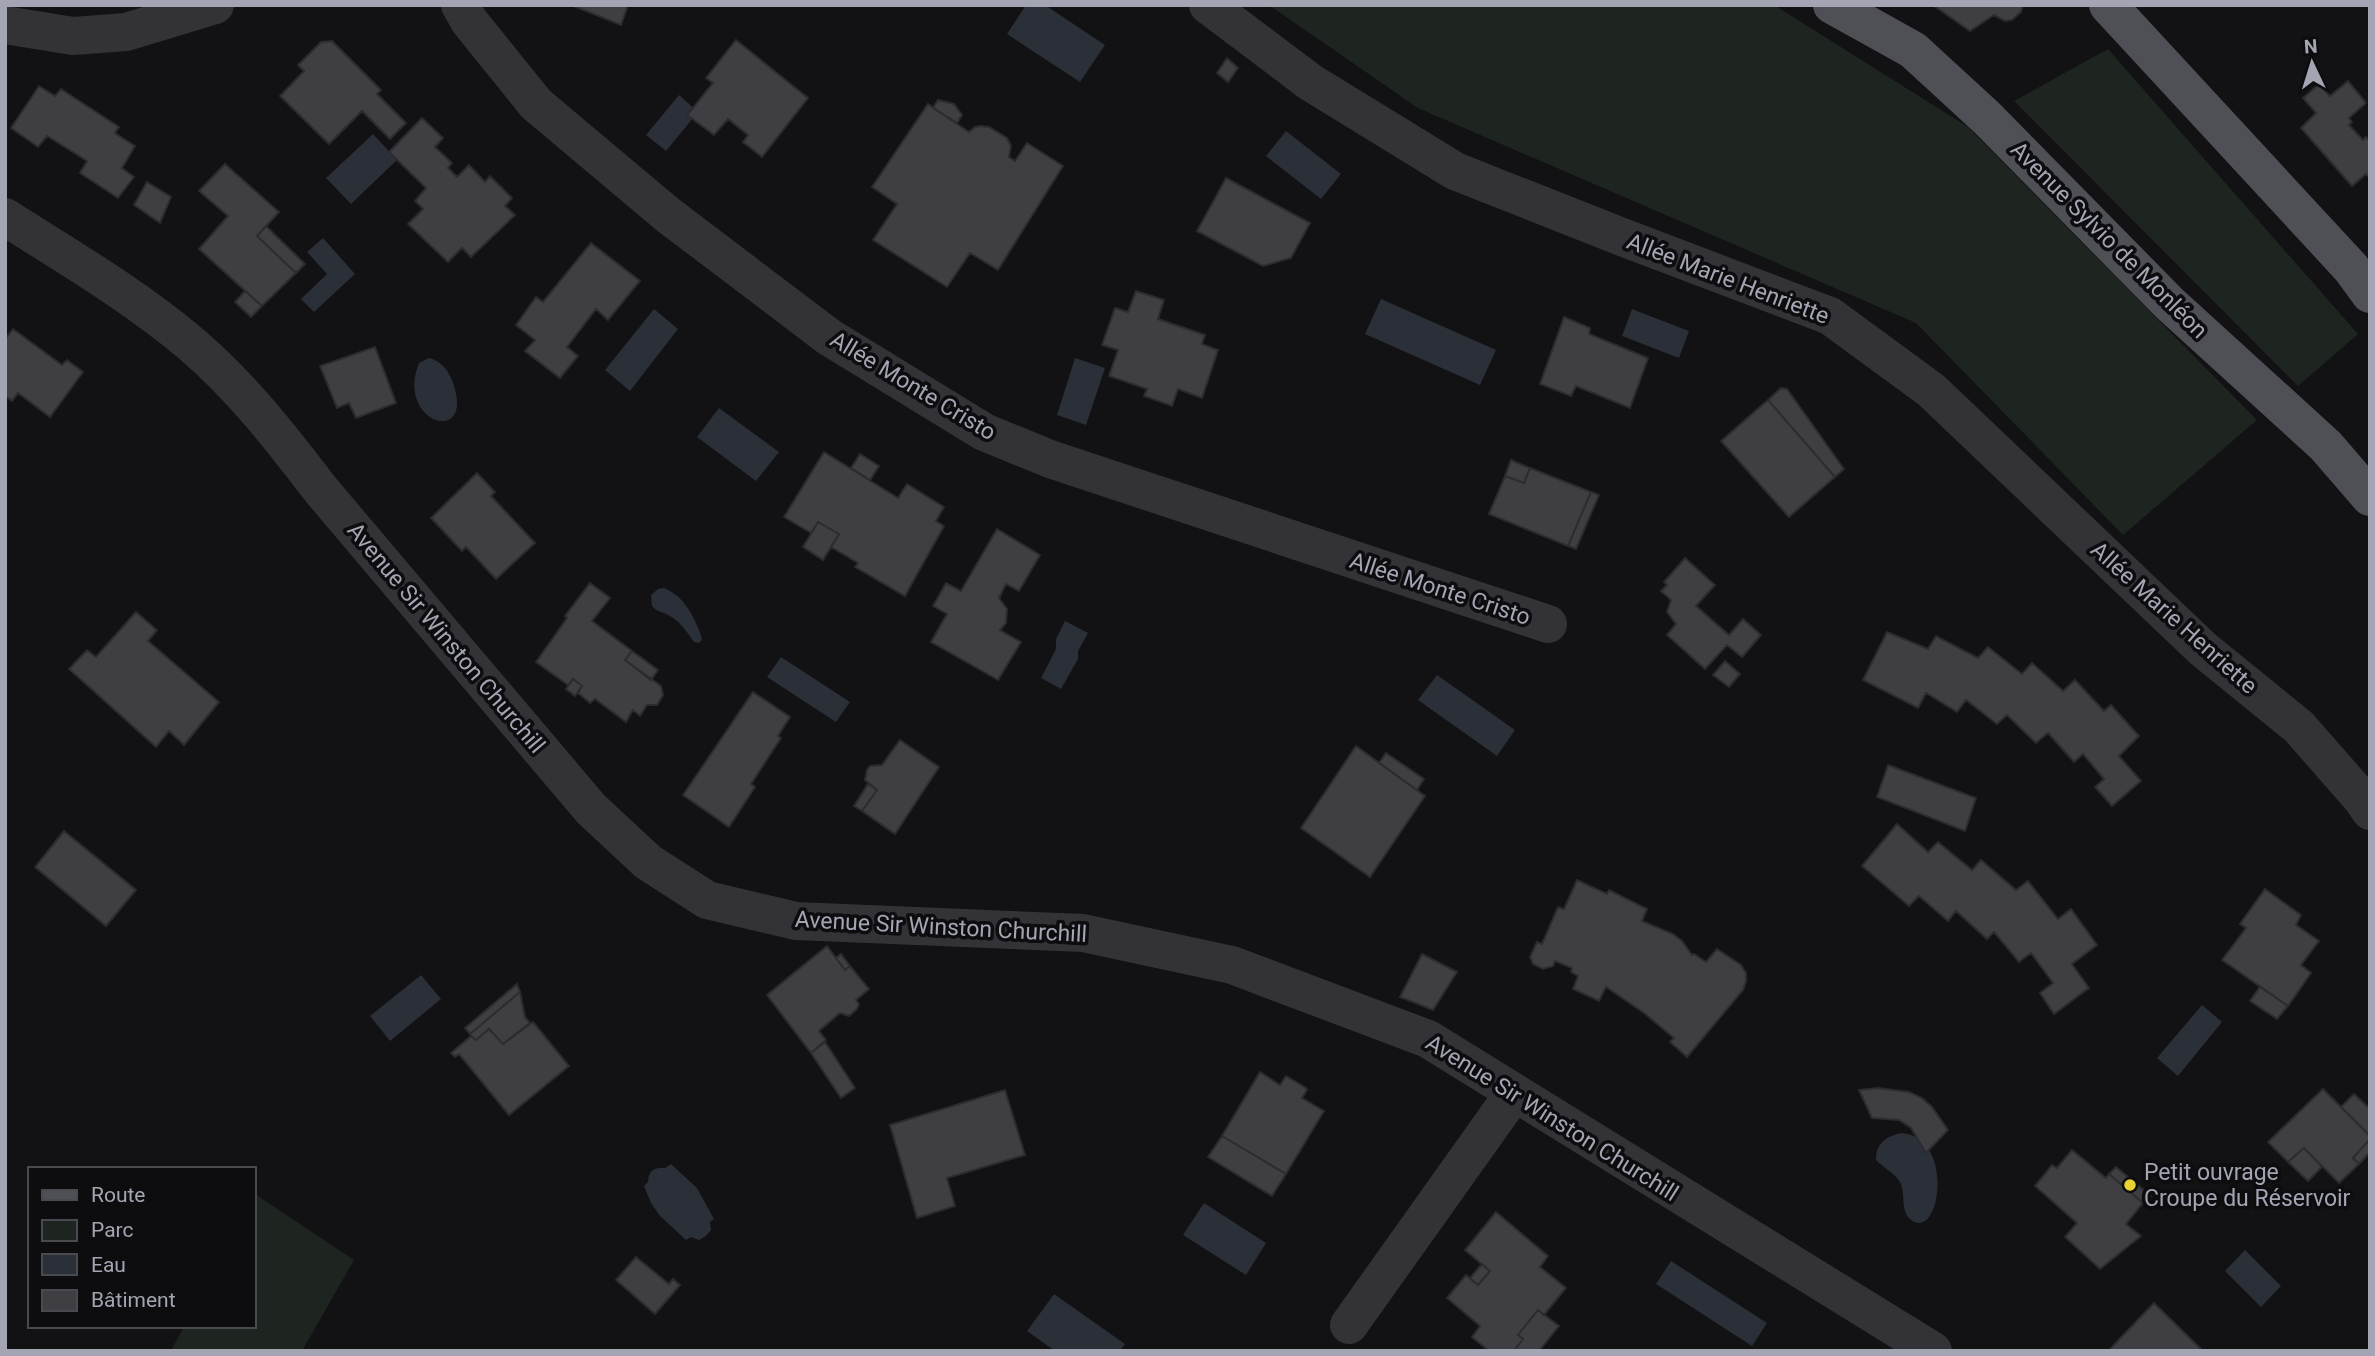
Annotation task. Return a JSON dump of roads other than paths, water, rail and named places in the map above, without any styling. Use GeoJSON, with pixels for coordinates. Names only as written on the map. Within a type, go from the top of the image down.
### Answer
{"type":"FeatureCollection","features":[{"type":"Feature","properties":{"kind":"main road","name":"Avenue Sylvio de Monléon"},"geometry":{"type":"LineString","coordinates":[[1832,5],[1913,50],[1978,109],[2169,303],[2326,446],[2370,497]]}},
{"type":"Feature","properties":{"kind":"main road"},"geometry":{"type":"LineString","coordinates":[[2108,5],[2351,268],[2370,294]]}},
{"type":"Feature","properties":{"kind":"street"},"geometry":{"type":"LineString","coordinates":[[5,25],[74,36],[126,32],[215,5]]}},
{"type":"Feature","properties":{"kind":"street","name":"Allée Monte Cristo"},"geometry":{"type":"LineString","coordinates":[[460,5],[536,104],[668,215],[830,337],[984,432],[1050,459],[1548,624]]}},
{"type":"Feature","properties":{"kind":"street","name":"Allée Marie Henriette"},"geometry":{"type":"LineString","coordinates":[[1208,5],[1311,82],[1455,171],[1830,316],[1931,390],[2203,649],[2299,727],[2370,811]]}},
{"type":"Feature","properties":{"kind":"street","name":"Avenue Sir Winston Churchill"},"geometry":{"type":"LineString","coordinates":[[5,217],[122,292],[192,345],[215,367],[281,438],[591,809],[648,862],[707,900],[796,921],[1083,933],[1232,965],[1428,1039],[1933,1351]]}},
{"type":"Feature","properties":{"kind":"street"},"geometry":{"type":"LineString","coordinates":[[1349,1325],[1514,1093]]}},
{"type":"Feature","properties":{"kind":"water"},"geometry":{"type":"Polygon","coordinates":[[[1026,5],[1045,5],[1105,45],[1080,82],[1007,34],[1026,5]]]}},
{"type":"Feature","properties":{"kind":"water"},"geometry":{"type":"Polygon","coordinates":[[[679,95],[698,112],[666,151],[646,135],[679,95]]]}},
{"type":"Feature","properties":{"kind":"water"},"geometry":{"type":"Polygon","coordinates":[[[1286,131],[1341,174],[1321,199],[1266,156],[1286,131]]]}},
{"type":"Feature","properties":{"kind":"water"},"geometry":{"type":"Polygon","coordinates":[[[373,134],[397,160],[351,204],[326,178],[373,134]]]}},
{"type":"Feature","properties":{"kind":"water"},"geometry":{"type":"Polygon","coordinates":[[[323,238],[355,274],[314,312],[301,299],[327,274],[307,252],[323,238]]]}},
{"type":"Feature","properties":{"kind":"water"},"geometry":{"type":"Polygon","coordinates":[[[1381,299],[1496,350],[1480,385],[1365,334],[1381,299]]]}},
{"type":"Feature","properties":{"kind":"water"},"geometry":{"type":"Polygon","coordinates":[[[654,309],[678,329],[630,391],[605,370],[654,309]]]}},
{"type":"Feature","properties":{"kind":"water"},"geometry":{"type":"Polygon","coordinates":[[[1632,309],[1689,331],[1679,358],[1622,336],[1632,309]]]}},
{"type":"Feature","properties":{"kind":"water"},"geometry":{"type":"Polygon","coordinates":[[[429,358],[443,366],[452,380],[457,401],[454,415],[446,421],[436,420],[425,413],[417,401],[414,384],[419,363],[429,358]]]}},
{"type":"Feature","properties":{"kind":"water"},"geometry":{"type":"Polygon","coordinates":[[[1075,358],[1105,368],[1086,425],[1057,415],[1075,358]]]}},
{"type":"Feature","properties":{"kind":"water"},"geometry":{"type":"Polygon","coordinates":[[[719,408],[779,452],[756,481],[697,437],[719,408]]]}},
{"type":"Feature","properties":{"kind":"water"},"geometry":{"type":"Polygon","coordinates":[[[664,588],[678,596],[687,607],[701,635],[702,640],[699,643],[694,642],[676,620],[652,606],[651,595],[664,588]]]}},
{"type":"Feature","properties":{"kind":"water"},"geometry":{"type":"Polygon","coordinates":[[[1065,621],[1088,633],[1078,651],[1078,659],[1061,689],[1041,678],[1056,649],[1056,639],[1065,621]]]}},
{"type":"Feature","properties":{"kind":"water"},"geometry":{"type":"Polygon","coordinates":[[[781,657],[850,702],[836,722],[767,677],[781,657]]]}},
{"type":"Feature","properties":{"kind":"water"},"geometry":{"type":"Polygon","coordinates":[[[1437,675],[1515,730],[1497,756],[1418,700],[1437,675]]]}},
{"type":"Feature","properties":{"kind":"water"},"geometry":{"type":"Polygon","coordinates":[[[421,975],[441,999],[390,1041],[370,1016],[421,975]]]}},
{"type":"Feature","properties":{"kind":"water"},"geometry":{"type":"Polygon","coordinates":[[[2202,1005],[2222,1022],[2178,1076],[2157,1058],[2202,1005]]]}},
{"type":"Feature","properties":{"kind":"water"},"geometry":{"type":"Polygon","coordinates":[[[1902,1133],[1919,1139],[1930,1152],[1936,1169],[1938,1187],[1935,1204],[1929,1217],[1920,1223],[1907,1215],[1902,1186],[1898,1179],[1876,1160],[1883,1141],[1902,1133]]]}},
{"type":"Feature","properties":{"kind":"water"},"geometry":{"type":"Polygon","coordinates":[[[671,1164],[697,1188],[714,1219],[710,1222],[711,1230],[699,1240],[691,1237],[686,1240],[660,1216],[644,1186],[653,1170],[671,1164]]]}},
{"type":"Feature","properties":{"kind":"water"},"geometry":{"type":"Polygon","coordinates":[[[1204,1203],[1266,1243],[1246,1275],[1183,1235],[1204,1203]]]}},
{"type":"Feature","properties":{"kind":"water"},"geometry":{"type":"Polygon","coordinates":[[[2245,1250],[2281,1286],[2261,1307],[2225,1271],[2245,1250]]]}},
{"type":"Feature","properties":{"kind":"water"},"geometry":{"type":"Polygon","coordinates":[[[1671,1261],[1767,1323],[1752,1346],[1656,1284],[1671,1261]]]}},
{"type":"Feature","properties":{"kind":"water"},"geometry":{"type":"Polygon","coordinates":[[[1054,1294],[1125,1344],[1120,1351],[1055,1351],[1027,1331],[1054,1294]]]}},
{"type":"Feature","properties":{"kind":"place","name":"Petit ouvrage Croupe du Réservoir"},"geometry":{"type":"Point","coordinates":[2130,1185]}}]}
